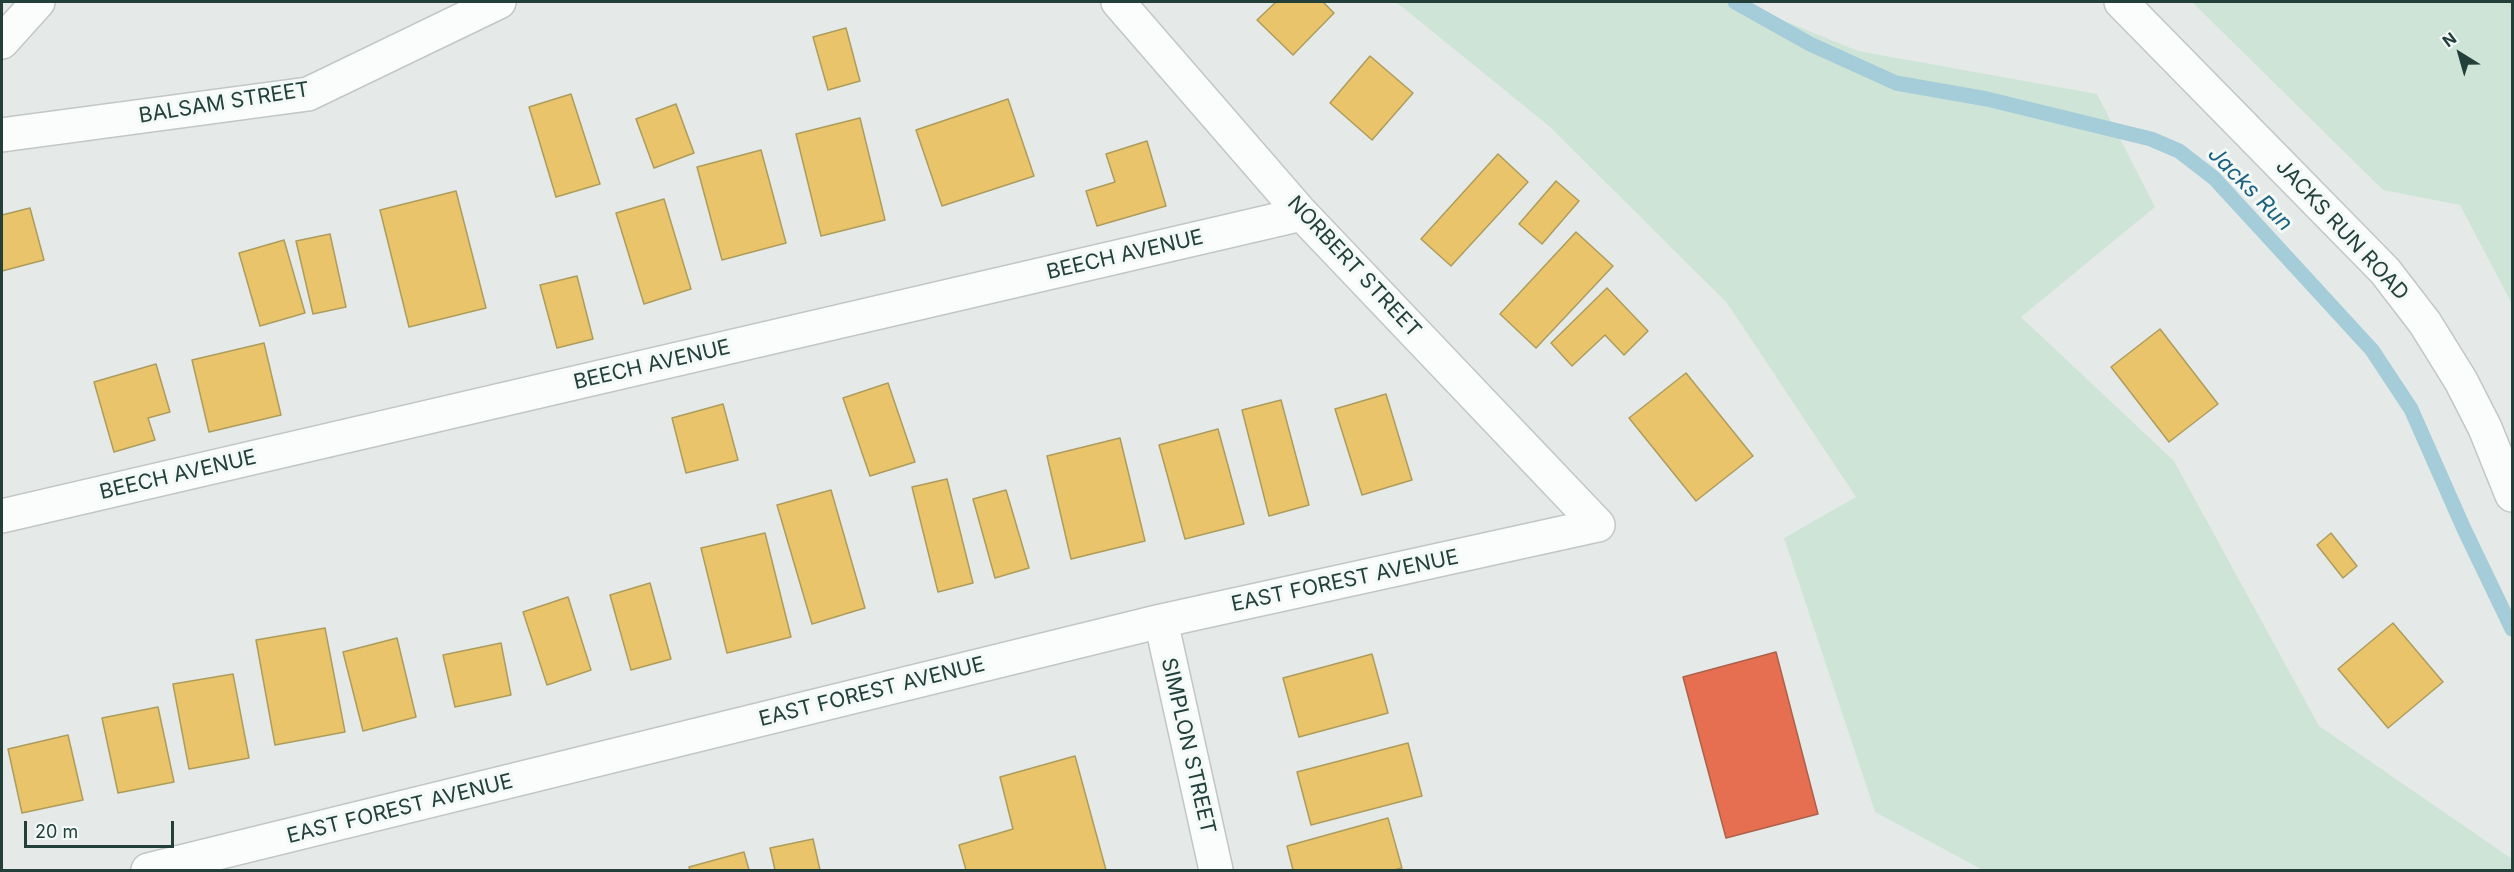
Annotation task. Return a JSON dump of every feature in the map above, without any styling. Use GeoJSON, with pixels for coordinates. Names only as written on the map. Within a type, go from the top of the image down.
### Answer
{"type":"FeatureCollection","features":[{"type":"Feature","properties":{"kind":"street"},"geometry":{"type":"LineString","coordinates":[[2,42],[38,2]]}},
{"type":"Feature","properties":{"kind":"street","name":"BALSAM STREET"},"geometry":{"type":"LineString","coordinates":[[2,135],[308,94],[499,2]]}},
{"type":"Feature","properties":{"kind":"street","name":"NORBERT STREET"},"geometry":{"type":"LineString","coordinates":[[1118,2],[1302,214],[1599,525]]}},
{"type":"Feature","properties":{"kind":"street","name":"JACKS RUN ROAD"},"geometry":{"type":"LineString","coordinates":[[2121,2],[2385,271],[2425,322],[2461,381],[2484,428],[2512,495]]}},
{"type":"Feature","properties":{"kind":"street","name":"BEECH AVENUE"},"geometry":{"type":"LineString","coordinates":[[2,516],[1302,214]]}},
{"type":"Feature","properties":{"kind":"street","name":"EAST FOREST AVENUE"},"geometry":{"type":"LineString","coordinates":[[148,870],[1161,621],[1599,525]]}},
{"type":"Feature","properties":{"kind":"street","name":"SIMPLON STREET"},"geometry":{"type":"LineString","coordinates":[[1161,621],[1216,870]]}},
{"type":"Feature","properties":{"kind":"green space"},"geometry":{"type":"Polygon","coordinates":[[[1396,2],[1738,2],[1858,51],[2097,94],[2155,207],[2021,317],[2174,461],[2319,726],[2512,859],[2512,870],[1983,870],[1875,812],[1784,538],[1856,497],[1727,303],[1549,126],[1396,2]]]}},
{"type":"Feature","properties":{"kind":"green space"},"geometry":{"type":"Polygon","coordinates":[[[2192,2],[2512,2],[2512,304],[2460,205],[2383,190],[2192,2]]]}},
{"type":"Feature","properties":{"kind":"building: Homes"},"geometry":{"type":"Polygon","coordinates":[[[1276,2],[1323,2],[1334,13],[1293,55],[1257,20],[1276,2]]]}},
{"type":"Feature","properties":{"kind":"building: Homes"},"geometry":{"type":"Polygon","coordinates":[[[846,28],[860,81],[828,90],[813,37],[846,28]]]}},
{"type":"Feature","properties":{"kind":"building: Homes"},"geometry":{"type":"Polygon","coordinates":[[[1370,56],[1413,93],[1372,140],[1330,103],[1370,56]]]}},
{"type":"Feature","properties":{"kind":"building: Homes"},"geometry":{"type":"Polygon","coordinates":[[[571,94],[600,184],[556,197],[529,107],[571,94]]]}},
{"type":"Feature","properties":{"kind":"building: Homes"},"geometry":{"type":"Polygon","coordinates":[[[1008,99],[1034,176],[942,206],[916,130],[1008,99]]]}},
{"type":"Feature","properties":{"kind":"building: Homes"},"geometry":{"type":"Polygon","coordinates":[[[676,104],[694,153],[654,168],[636,119],[676,104]]]}},
{"type":"Feature","properties":{"kind":"building: Homes"},"geometry":{"type":"Polygon","coordinates":[[[860,118],[885,220],[821,236],[796,134],[860,118]]]}},
{"type":"Feature","properties":{"kind":"building: Homes"},"geometry":{"type":"Polygon","coordinates":[[[1147,141],[1166,206],[1097,226],[1086,191],[1115,182],[1106,154],[1147,141]]]}},
{"type":"Feature","properties":{"kind":"building: Homes"},"geometry":{"type":"Polygon","coordinates":[[[761,150],[786,243],[722,260],[697,167],[761,150]]]}},
{"type":"Feature","properties":{"kind":"building: Homes"},"geometry":{"type":"Polygon","coordinates":[[[1498,154],[1528,182],[1451,266],[1421,239],[1498,154]]]}},
{"type":"Feature","properties":{"kind":"building: Homes"},"geometry":{"type":"Polygon","coordinates":[[[1556,181],[1579,201],[1542,244],[1519,224],[1556,181]]]}},
{"type":"Feature","properties":{"kind":"building: Homes"},"geometry":{"type":"Polygon","coordinates":[[[456,191],[486,308],[409,327],[380,210],[456,191]]]}},
{"type":"Feature","properties":{"kind":"building: Homes"},"geometry":{"type":"Polygon","coordinates":[[[664,199],[691,289],[644,304],[616,213],[664,199]]]}},
{"type":"Feature","properties":{"kind":"building: Homes"},"geometry":{"type":"Polygon","coordinates":[[[30,208],[44,260],[2,271],[2,215],[30,208]]]}},
{"type":"Feature","properties":{"kind":"building: Homes"},"geometry":{"type":"Polygon","coordinates":[[[1576,232],[1613,266],[1536,348],[1500,314],[1576,232]]]}},
{"type":"Feature","properties":{"kind":"building: Homes"},"geometry":{"type":"Polygon","coordinates":[[[330,234],[346,307],[313,314],[296,241],[330,234]]]}},
{"type":"Feature","properties":{"kind":"building: Homes"},"geometry":{"type":"Polygon","coordinates":[[[284,240],[305,313],[260,326],[239,253],[284,240]]]}},
{"type":"Feature","properties":{"kind":"building: Homes"},"geometry":{"type":"Polygon","coordinates":[[[577,276],[593,339],[557,348],[540,285],[577,276]]]}},
{"type":"Feature","properties":{"kind":"building: Homes"},"geometry":{"type":"Polygon","coordinates":[[[1607,288],[1648,331],[1624,355],[1605,335],[1572,366],[1551,343],[1607,288]]]}},
{"type":"Feature","properties":{"kind":"building: Homes"},"geometry":{"type":"Polygon","coordinates":[[[2160,329],[2218,404],[2169,442],[2111,367],[2160,329]]]}},
{"type":"Feature","properties":{"kind":"building: Homes"},"geometry":{"type":"Polygon","coordinates":[[[264,343],[281,415],[209,432],[192,360],[264,343]]]}},
{"type":"Feature","properties":{"kind":"building: Homes"},"geometry":{"type":"Polygon","coordinates":[[[156,364],[170,412],[148,418],[155,440],[114,452],[94,382],[156,364]]]}},
{"type":"Feature","properties":{"kind":"building: Homes"},"geometry":{"type":"Polygon","coordinates":[[[1686,373],[1753,456],[1696,501],[1629,418],[1686,373]]]}},
{"type":"Feature","properties":{"kind":"building: Homes"},"geometry":{"type":"Polygon","coordinates":[[[888,383],[915,462],[870,476],[843,398],[888,383]]]}},
{"type":"Feature","properties":{"kind":"building: Homes"},"geometry":{"type":"Polygon","coordinates":[[[1386,394],[1412,480],[1362,495],[1335,409],[1386,394]]]}},
{"type":"Feature","properties":{"kind":"building: Homes"},"geometry":{"type":"Polygon","coordinates":[[[1281,400],[1309,505],[1269,516],[1242,410],[1281,400]]]}},
{"type":"Feature","properties":{"kind":"building: Homes"},"geometry":{"type":"Polygon","coordinates":[[[723,404],[738,460],[686,473],[672,418],[723,404]]]}},
{"type":"Feature","properties":{"kind":"building: Homes"},"geometry":{"type":"Polygon","coordinates":[[[1218,429],[1244,524],[1185,539],[1159,445],[1218,429]]]}},
{"type":"Feature","properties":{"kind":"building: Homes"},"geometry":{"type":"Polygon","coordinates":[[[1120,438],[1145,541],[1071,559],[1047,456],[1120,438]]]}},
{"type":"Feature","properties":{"kind":"building: Homes"},"geometry":{"type":"Polygon","coordinates":[[[947,479],[973,583],[938,592],[912,487],[947,479]]]}},
{"type":"Feature","properties":{"kind":"building: Homes"},"geometry":{"type":"Polygon","coordinates":[[[831,490],[865,608],[812,624],[777,505],[831,490]]]}},
{"type":"Feature","properties":{"kind":"building: Homes"},"geometry":{"type":"Polygon","coordinates":[[[1006,490],[1029,568],[995,578],[973,499],[1006,490]]]}},
{"type":"Feature","properties":{"kind":"building: Homes"},"geometry":{"type":"Polygon","coordinates":[[[765,533],[791,637],[727,653],[701,548],[765,533]]]}},
{"type":"Feature","properties":{"kind":"building: Homes"},"geometry":{"type":"Polygon","coordinates":[[[2331,533],[2357,566],[2343,578],[2317,545],[2331,533]]]}},
{"type":"Feature","properties":{"kind":"building: Homes"},"geometry":{"type":"Polygon","coordinates":[[[650,583],[671,659],[631,670],[610,595],[650,583]]]}},
{"type":"Feature","properties":{"kind":"building: Homes"},"geometry":{"type":"Polygon","coordinates":[[[568,597],[591,670],[547,685],[523,612],[568,597]]]}},
{"type":"Feature","properties":{"kind":"building: Homes"},"geometry":{"type":"Polygon","coordinates":[[[2393,623],[2443,682],[2388,728],[2338,669],[2393,623]]]}},
{"type":"Feature","properties":{"kind":"building: Homes"},"geometry":{"type":"Polygon","coordinates":[[[325,628],[345,732],[275,745],[256,640],[325,628]]]}},
{"type":"Feature","properties":{"kind":"building: Homes"},"geometry":{"type":"Polygon","coordinates":[[[397,638],[416,717],[363,731],[343,652],[397,638]]]}},
{"type":"Feature","properties":{"kind":"building: Homes"},"geometry":{"type":"Polygon","coordinates":[[[501,643],[511,695],[455,707],[443,655],[501,643]]]}},
{"type":"Feature","properties":{"kind":"building: Homes"},"geometry":{"type":"Polygon","coordinates":[[[1372,654],[1388,713],[1299,737],[1283,678],[1372,654]]]}},
{"type":"Feature","properties":{"kind":"building: Homes"},"geometry":{"type":"Polygon","coordinates":[[[233,674],[249,758],[189,769],[173,684],[233,674]]]}},
{"type":"Feature","properties":{"kind":"building: Homes"},"geometry":{"type":"Polygon","coordinates":[[[158,707],[174,782],[118,793],[102,718],[158,707]]]}},
{"type":"Feature","properties":{"kind":"building: Homes"},"geometry":{"type":"Polygon","coordinates":[[[68,735],[83,800],[22,813],[8,749],[68,735]]]}},
{"type":"Feature","properties":{"kind":"building: Homes"},"geometry":{"type":"Polygon","coordinates":[[[1408,743],[1422,796],[1311,825],[1297,772],[1408,743]]]}},
{"type":"Feature","properties":{"kind":"building: Homes"},"geometry":{"type":"Polygon","coordinates":[[[1075,756],[1106,870],[966,870],[959,845],[1013,829],[1000,777],[1075,756]]]}},
{"type":"Feature","properties":{"kind":"building: Homes"},"geometry":{"type":"Polygon","coordinates":[[[1388,818],[1402,868],[1394,870],[1293,870],[1287,846],[1388,818]]]}},
{"type":"Feature","properties":{"kind":"building: Homes"},"geometry":{"type":"Polygon","coordinates":[[[813,839],[820,870],[775,870],[770,848],[813,839]]]}},
{"type":"Feature","properties":{"kind":"building: Homes"},"geometry":{"type":"Polygon","coordinates":[[[744,852],[749,870],[690,870],[689,867],[744,852]]]}},
{"type":"Feature","properties":{"kind":"building: Shops"},"geometry":{"type":"Polygon","coordinates":[[[1776,652],[1818,814],[1726,838],[1683,677],[1776,652]]]}},
{"type":"Feature","properties":{"kind":"waterway","name":"Jacks Run"},"geometry":{"type":"LineString","coordinates":[[1735,2],[1810,44],[1896,83],[1987,99],[2151,139],[2179,151],[2214,178],[2372,350],[2411,409],[2464,529],[2512,629]]}}]}
